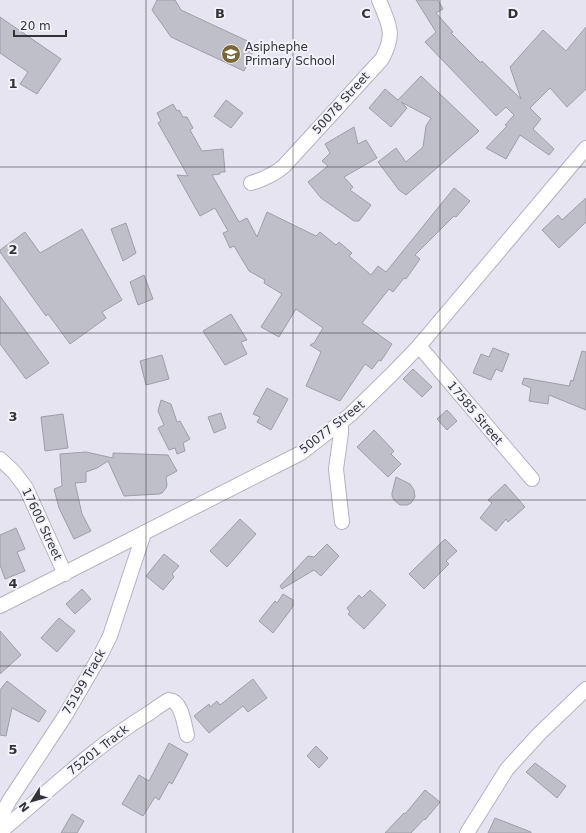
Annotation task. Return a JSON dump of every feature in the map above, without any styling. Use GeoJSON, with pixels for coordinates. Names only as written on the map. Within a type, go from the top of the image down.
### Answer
{"type":"FeatureCollection","features":[{"type":"Feature","properties":{"kind":"street","name":"50078 Street"},"geometry":{"type":"LineString","coordinates":[[251,183],[269,177],[284,166],[382,59],[389,46],[390,27],[379,0]]}},
{"type":"Feature","properties":{"kind":"street","name":"50077 Street"},"geometry":{"type":"LineString","coordinates":[[0,606],[301,452],[341,422],[372,395],[419,346],[586,148]]}},
{"type":"Feature","properties":{"kind":"street","name":"17585 Street"},"geometry":{"type":"LineString","coordinates":[[419,346],[532,479]]}},
{"type":"Feature","properties":{"kind":"street"},"geometry":{"type":"LineString","coordinates":[[341,422],[341,434],[336,468],[342,522]]}},
{"type":"Feature","properties":{"kind":"street","name":"17600 Street"},"geometry":{"type":"LineString","coordinates":[[0,459],[14,472],[26,488],[65,574]]}},
{"type":"Feature","properties":{"kind":"street","name":"75199 Track"},"geometry":{"type":"LineString","coordinates":[[0,818],[9,801],[65,716],[104,648],[110,636],[144,533]]}},
{"type":"Feature","properties":{"kind":"street"},"geometry":{"type":"LineString","coordinates":[[468,833],[507,769],[586,689]]}},
{"type":"Feature","properties":{"kind":"street","name":"75201 Track"},"geometry":{"type":"LineString","coordinates":[[0,832],[89,755],[162,703],[169,700],[175,702],[180,711],[187,735]]}},
{"type":"Feature","properties":{"kind":"building"},"geometry":{"type":"Polygon","coordinates":[[[157,0],[175,0],[181,10],[256,45],[244,71],[171,37],[152,10],[157,0]]]}},
{"type":"Feature","properties":{"kind":"building"},"geometry":{"type":"Polygon","coordinates":[[[416,0],[438,0],[443,9],[436,13],[453,32],[451,33],[481,63],[482,61],[521,99],[510,67],[543,30],[566,51],[586,27],[586,89],[567,107],[550,88],[530,108],[541,119],[533,129],[554,149],[549,155],[520,135],[506,159],[486,148],[507,126],[505,125],[514,115],[506,107],[496,116],[425,42],[436,32],[416,0]]]}},
{"type":"Feature","properties":{"kind":"building"},"geometry":{"type":"Polygon","coordinates":[[[0,17],[61,59],[37,94],[20,84],[28,72],[0,53],[0,17]]]}},
{"type":"Feature","properties":{"kind":"building"},"geometry":{"type":"Polygon","coordinates":[[[421,76],[479,131],[406,195],[399,190],[378,162],[396,148],[406,162],[423,147],[426,126],[431,118],[401,102],[407,108],[391,127],[369,108],[385,89],[398,100],[421,76]]]}},
{"type":"Feature","properties":{"kind":"building"},"geometry":{"type":"Polygon","coordinates":[[[226,100],[243,113],[231,128],[214,116],[226,100]]]}},
{"type":"Feature","properties":{"kind":"building"},"geometry":{"type":"Polygon","coordinates":[[[173,104],[183,117],[187,117],[193,128],[190,130],[202,151],[223,149],[225,172],[212,175],[239,222],[247,218],[257,237],[267,212],[316,236],[320,232],[336,245],[339,242],[352,253],[349,256],[371,275],[378,266],[386,272],[454,188],[470,201],[456,217],[454,216],[415,255],[420,259],[406,279],[404,278],[393,292],[389,289],[362,323],[392,344],[381,361],[379,360],[372,369],[365,364],[340,401],[306,386],[321,352],[310,345],[314,343],[323,328],[296,309],[279,337],[261,327],[282,294],[264,283],[265,280],[249,271],[234,246],[230,248],[223,233],[228,231],[215,208],[200,216],[177,175],[188,176],[158,123],[161,121],[157,113],[173,104]]]}},
{"type":"Feature","properties":{"kind":"building"},"geometry":{"type":"Polygon","coordinates":[[[354,127],[358,144],[366,140],[377,158],[344,177],[353,187],[350,190],[371,205],[359,221],[354,221],[321,198],[308,182],[328,166],[322,161],[330,153],[325,144],[354,127]]]}},
{"type":"Feature","properties":{"kind":"building"},"geometry":{"type":"Polygon","coordinates":[[[586,198],[586,222],[559,248],[542,230],[558,215],[562,220],[586,198]]]}},
{"type":"Feature","properties":{"kind":"building"},"geometry":{"type":"Polygon","coordinates":[[[126,223],[136,253],[123,261],[111,229],[126,223]]]}},
{"type":"Feature","properties":{"kind":"building"},"geometry":{"type":"Polygon","coordinates":[[[82,229],[122,300],[102,312],[106,318],[70,344],[48,314],[46,316],[0,250],[25,232],[40,253],[82,229]]]}},
{"type":"Feature","properties":{"kind":"building"},"geometry":{"type":"Polygon","coordinates":[[[144,275],[153,299],[138,305],[130,282],[144,275]]]}},
{"type":"Feature","properties":{"kind":"building"},"geometry":{"type":"Polygon","coordinates":[[[0,296],[49,363],[26,379],[0,344],[0,296]]]}},
{"type":"Feature","properties":{"kind":"building"},"geometry":{"type":"Polygon","coordinates":[[[231,314],[247,340],[241,342],[247,354],[225,365],[203,331],[231,314]]]}},
{"type":"Feature","properties":{"kind":"building"},"geometry":{"type":"Polygon","coordinates":[[[493,348],[509,354],[502,372],[496,369],[491,380],[473,373],[481,354],[489,357],[493,348]]]}},
{"type":"Feature","properties":{"kind":"building"},"geometry":{"type":"Polygon","coordinates":[[[582,351],[586,352],[586,410],[549,395],[548,404],[529,401],[531,388],[522,384],[524,378],[569,386],[571,380],[573,381],[582,351]]]}},
{"type":"Feature","properties":{"kind":"building"},"geometry":{"type":"Polygon","coordinates":[[[162,355],[169,379],[146,385],[140,361],[162,355]]]}},
{"type":"Feature","properties":{"kind":"building"},"geometry":{"type":"Polygon","coordinates":[[[413,369],[432,387],[422,397],[403,379],[413,369]]]}},
{"type":"Feature","properties":{"kind":"building"},"geometry":{"type":"Polygon","coordinates":[[[267,388],[288,399],[271,430],[257,422],[260,417],[253,414],[267,388]]]}},
{"type":"Feature","properties":{"kind":"building"},"geometry":{"type":"Polygon","coordinates":[[[161,400],[171,404],[177,422],[180,421],[190,439],[183,443],[185,451],[177,454],[175,448],[169,450],[158,428],[164,425],[158,411],[161,400]]]}},
{"type":"Feature","properties":{"kind":"building"},"geometry":{"type":"Polygon","coordinates":[[[447,410],[457,421],[447,430],[437,419],[447,410]]]}},
{"type":"Feature","properties":{"kind":"building"},"geometry":{"type":"Polygon","coordinates":[[[221,413],[226,428],[214,433],[208,417],[221,413]]]}},
{"type":"Feature","properties":{"kind":"building"},"geometry":{"type":"Polygon","coordinates":[[[63,414],[68,448],[45,451],[41,417],[63,414]]]}},
{"type":"Feature","properties":{"kind":"building"},"geometry":{"type":"Polygon","coordinates":[[[374,430],[394,451],[391,454],[401,464],[388,477],[357,447],[374,430]]]}},
{"type":"Feature","properties":{"kind":"building"},"geometry":{"type":"Polygon","coordinates":[[[86,452],[113,458],[113,453],[168,455],[177,471],[166,477],[167,485],[162,493],[124,496],[108,461],[97,468],[86,472],[86,482],[75,483],[82,514],[91,531],[74,539],[59,508],[54,489],[62,486],[60,454],[86,452]]]}},
{"type":"Feature","properties":{"kind":"building"},"geometry":{"type":"Polygon","coordinates":[[[396,477],[410,484],[414,490],[415,497],[411,503],[407,505],[400,505],[392,496],[396,477]]]}},
{"type":"Feature","properties":{"kind":"building"},"geometry":{"type":"Polygon","coordinates":[[[505,484],[525,507],[508,522],[506,519],[496,531],[480,518],[492,503],[488,500],[505,484]]]}},
{"type":"Feature","properties":{"kind":"building"},"geometry":{"type":"Polygon","coordinates":[[[240,519],[256,534],[227,567],[210,551],[240,519]]]}},
{"type":"Feature","properties":{"kind":"building"},"geometry":{"type":"Polygon","coordinates":[[[16,528],[25,549],[17,552],[25,571],[5,579],[0,565],[0,535],[16,528]]]}},
{"type":"Feature","properties":{"kind":"building"},"geometry":{"type":"Polygon","coordinates":[[[445,539],[457,551],[446,561],[449,564],[424,589],[409,574],[445,539]]]}},
{"type":"Feature","properties":{"kind":"building"},"geometry":{"type":"Polygon","coordinates":[[[327,544],[339,556],[321,576],[314,570],[282,589],[280,586],[308,556],[314,557],[327,544]]]}},
{"type":"Feature","properties":{"kind":"building"},"geometry":{"type":"Polygon","coordinates":[[[164,554],[179,566],[172,574],[174,577],[163,590],[146,576],[164,554]]]}},
{"type":"Feature","properties":{"kind":"building"},"geometry":{"type":"Polygon","coordinates":[[[82,589],[91,599],[75,614],[66,604],[82,589]]]}},
{"type":"Feature","properties":{"kind":"building"},"geometry":{"type":"Polygon","coordinates":[[[370,590],[386,605],[364,629],[348,614],[350,612],[347,608],[359,595],[362,598],[370,590]]]}},
{"type":"Feature","properties":{"kind":"building"},"geometry":{"type":"Polygon","coordinates":[[[283,594],[293,600],[293,606],[273,633],[259,621],[275,601],[277,603],[283,594]]]}},
{"type":"Feature","properties":{"kind":"building"},"geometry":{"type":"Polygon","coordinates":[[[59,618],[75,631],[57,652],[41,638],[59,618]]]}},
{"type":"Feature","properties":{"kind":"building"},"geometry":{"type":"Polygon","coordinates":[[[0,631],[21,655],[0,674],[0,631]]]}},
{"type":"Feature","properties":{"kind":"building"},"geometry":{"type":"Polygon","coordinates":[[[253,679],[267,698],[248,712],[243,706],[209,733],[194,716],[209,704],[210,707],[217,701],[220,705],[253,679]]]}},
{"type":"Feature","properties":{"kind":"building"},"geometry":{"type":"Polygon","coordinates":[[[7,681],[46,711],[39,722],[12,708],[6,736],[0,735],[0,690],[7,681]]]}},
{"type":"Feature","properties":{"kind":"building"},"geometry":{"type":"Polygon","coordinates":[[[169,743],[188,754],[172,784],[169,782],[159,800],[155,797],[143,816],[122,804],[139,775],[149,781],[169,743]]]}},
{"type":"Feature","properties":{"kind":"building"},"geometry":{"type":"Polygon","coordinates":[[[316,746],[328,758],[319,768],[307,756],[316,746]]]}},
{"type":"Feature","properties":{"kind":"building"},"geometry":{"type":"Polygon","coordinates":[[[535,763],[566,786],[557,798],[526,772],[535,763]]]}},
{"type":"Feature","properties":{"kind":"building"},"geometry":{"type":"Polygon","coordinates":[[[425,790],[440,802],[425,820],[424,819],[411,833],[385,833],[404,813],[405,814],[425,790]]]}},
{"type":"Feature","properties":{"kind":"building"},"geometry":{"type":"Polygon","coordinates":[[[72,814],[84,821],[77,833],[61,833],[72,814]]]}},
{"type":"Feature","properties":{"kind":"building"},"geometry":{"type":"Polygon","coordinates":[[[495,818],[531,832],[531,833],[488,833],[495,818]]]}},
{"type":"Feature","properties":{"kind":"place","name":"Asiphephe Primary School"},"geometry":{"type":"Point","coordinates":[231,54]}}]}
